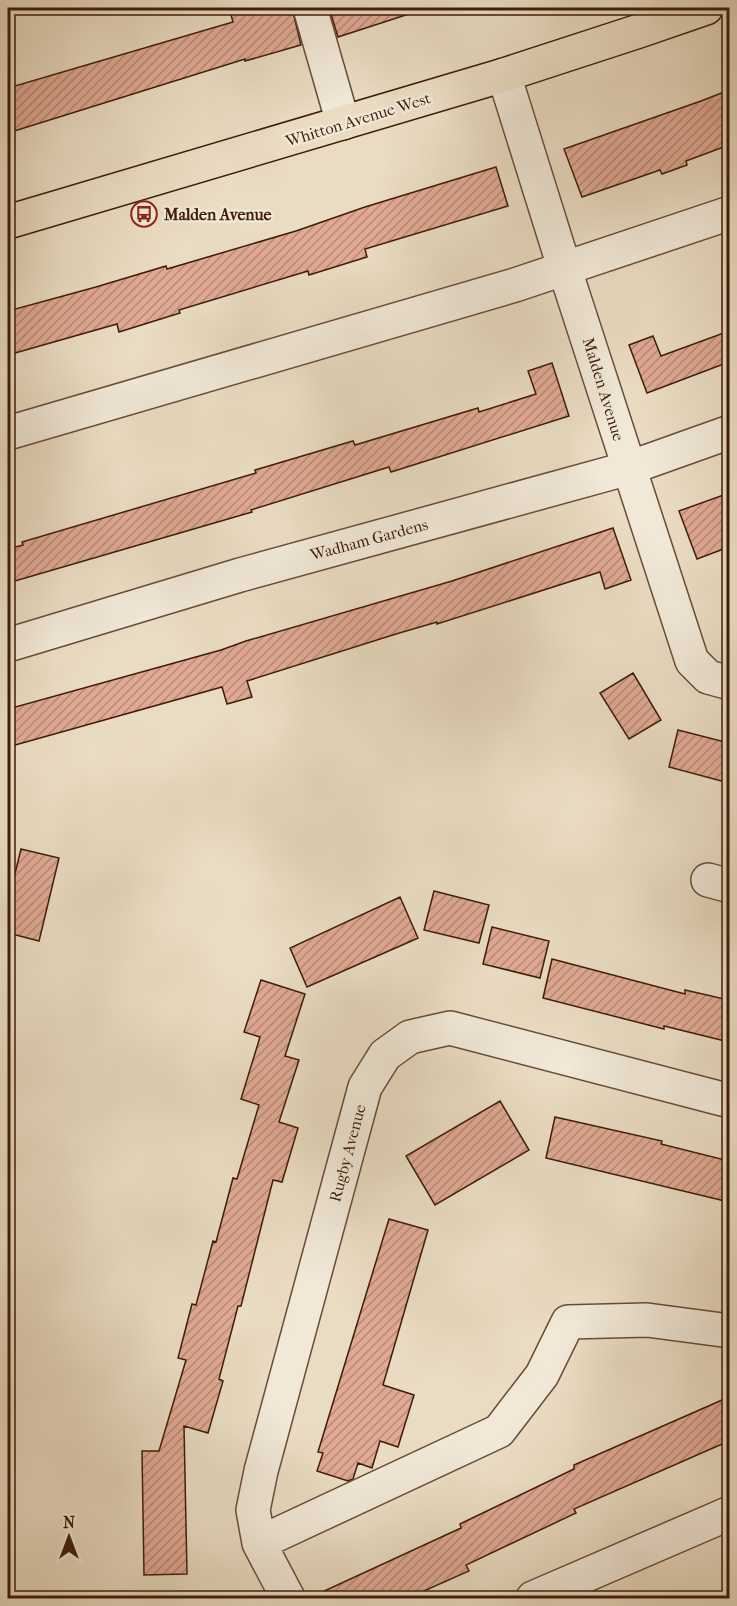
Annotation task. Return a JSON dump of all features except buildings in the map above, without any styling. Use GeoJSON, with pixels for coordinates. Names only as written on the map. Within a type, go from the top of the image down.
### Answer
{"type":"FeatureCollection","features":[{"type":"Feature","properties":{"kind":"main road","name":"Whitton Avenue West"},"geometry":{"type":"LineString","coordinates":[[8,222],[504,75],[706,8]]}},
{"type":"Feature","properties":{"kind":"street"},"geometry":{"type":"LineString","coordinates":[[310,8],[343,123]]}},
{"type":"Feature","properties":{"kind":"street","name":"Malden Avenue"},"geometry":{"type":"LineString","coordinates":[[504,75],[692,661],[708,677],[729,683]]}},
{"type":"Feature","properties":{"kind":"street"},"geometry":{"type":"LineString","coordinates":[[8,433],[565,270],[729,213]]}},
{"type":"Feature","properties":{"kind":"street","name":"Wadham Gardens"},"geometry":{"type":"LineString","coordinates":[[8,645],[240,575],[629,468],[729,432]]}},
{"type":"Feature","properties":{"kind":"street","name":"Rugby Avenue"},"geometry":{"type":"LineString","coordinates":[[288,1599],[259,1543],[253,1510],[261,1472],[365,1087],[385,1055],[410,1037],[450,1028],[729,1101]]}},
{"type":"Feature","properties":{"kind":"street"},"geometry":{"type":"LineString","coordinates":[[259,1543],[500,1431],[542,1375],[568,1322],[647,1320],[729,1331]]}},
{"type":"Feature","properties":{"kind":"street"},"geometry":{"type":"LineString","coordinates":[[533,1599],[729,1513]]}},
{"type":"Feature","properties":{"kind":"place","name":"Malden Avenue"},"geometry":{"type":"Point","coordinates":[144,214]}}]}
